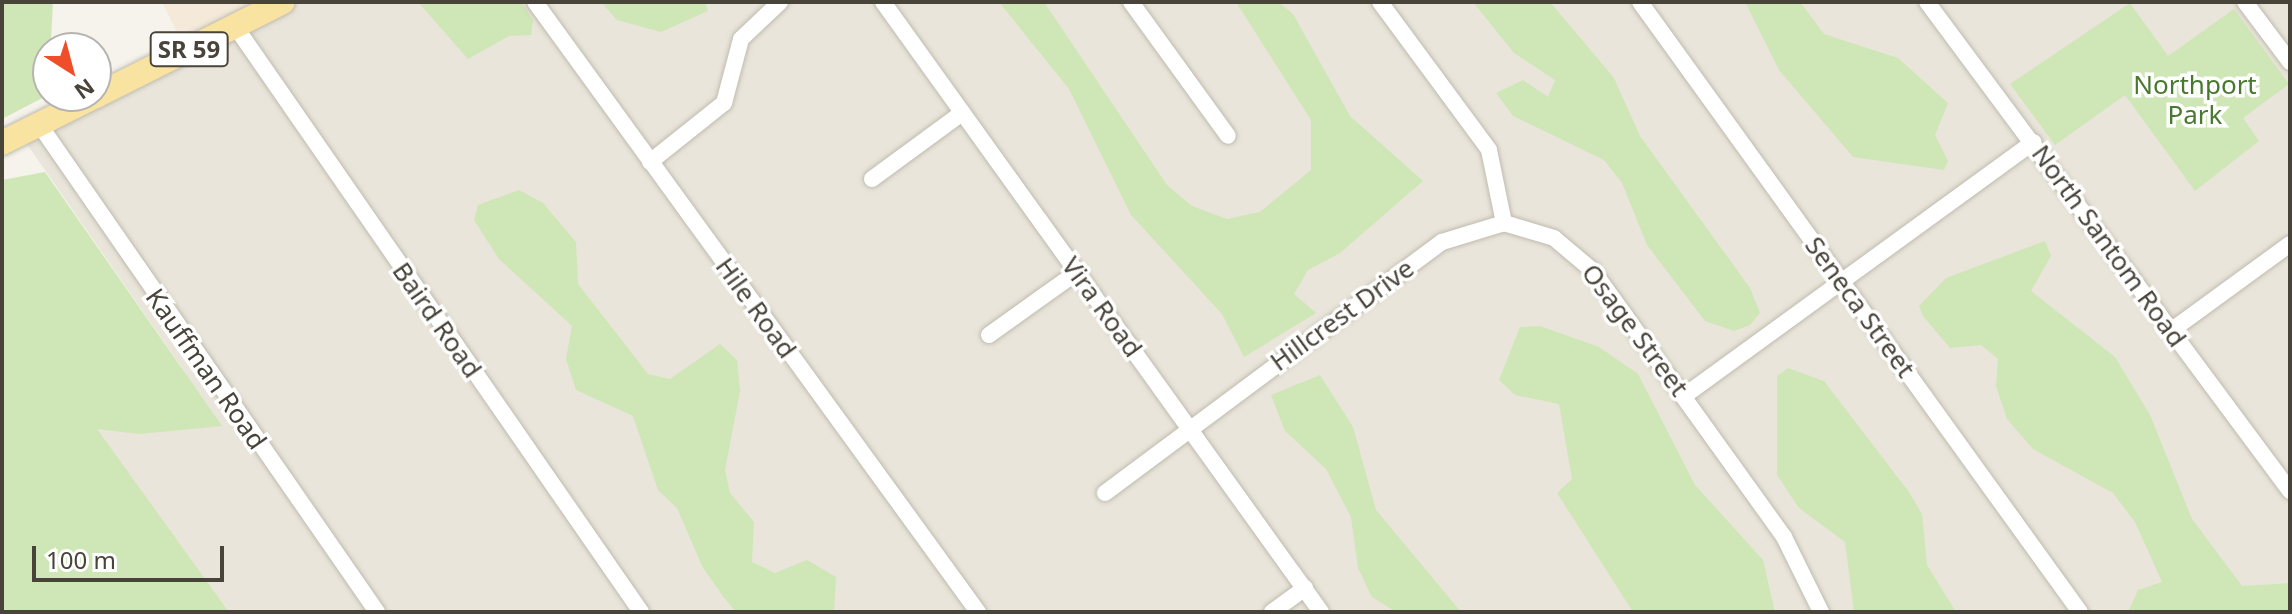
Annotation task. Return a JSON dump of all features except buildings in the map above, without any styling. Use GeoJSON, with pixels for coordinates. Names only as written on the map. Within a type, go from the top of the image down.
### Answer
{"type":"FeatureCollection","features":[{"type":"Feature","properties":{"kind":"main road","name":"SR 59"},"geometry":{"type":"LineString","coordinates":[[112,88],[283,2]]}},
{"type":"Feature","properties":{"kind":"main road","name":"SR 59"},"geometry":{"type":"LineString","coordinates":[[2,143],[63,112]]}},
{"type":"Feature","properties":{"kind":"street","name":"Hile Road"},"geometry":{"type":"LineString","coordinates":[[535,2],[978,612]]}},
{"type":"Feature","properties":{"kind":"street"},"geometry":{"type":"LineString","coordinates":[[650,162],[724,103],[741,39],[780,2]]}},
{"type":"Feature","properties":{"kind":"street","name":"Vira Road"},"geometry":{"type":"LineString","coordinates":[[883,2],[1321,612]]}},
{"type":"Feature","properties":{"kind":"street"},"geometry":{"type":"LineString","coordinates":[[1131,2],[1228,136]]}},
{"type":"Feature","properties":{"kind":"street"},"geometry":{"type":"LineString","coordinates":[[1380,2],[1489,150],[1504,223]]}},
{"type":"Feature","properties":{"kind":"street","name":"Seneca Street"},"geometry":{"type":"LineString","coordinates":[[1640,2],[2080,612]]}},
{"type":"Feature","properties":{"kind":"street","name":"North Santom Road"},"geometry":{"type":"LineString","coordinates":[[1927,2],[2290,491]]}},
{"type":"Feature","properties":{"kind":"street"},"geometry":{"type":"LineString","coordinates":[[2245,2],[2290,62]]}},
{"type":"Feature","properties":{"kind":"street","name":"Baird Road"},"geometry":{"type":"LineString","coordinates":[[235,26],[641,612]]}},
{"type":"Feature","properties":{"kind":"street"},"geometry":{"type":"LineString","coordinates":[[872,179],[962,113]]}},
{"type":"Feature","properties":{"kind":"street","name":"Kauffman Road"},"geometry":{"type":"LineString","coordinates":[[39,124],[377,612]]}},
{"type":"Feature","properties":{"kind":"street"},"geometry":{"type":"LineString","coordinates":[[1684,396],[2033,142]]}},
{"type":"Feature","properties":{"kind":"street","name":"Osage Street"},"geometry":{"type":"LineString","coordinates":[[1504,223],[1554,238],[1579,256],[1784,537],[1821,612]]}},
{"type":"Feature","properties":{"kind":"street","name":"Hillcrest Drive"},"geometry":{"type":"LineString","coordinates":[[1105,493],[1442,242],[1504,223]]}},
{"type":"Feature","properties":{"kind":"street"},"geometry":{"type":"LineString","coordinates":[[2172,330],[2290,244]]}},
{"type":"Feature","properties":{"kind":"street"},"geometry":{"type":"LineString","coordinates":[[989,335],[1077,272]]}},
{"type":"Feature","properties":{"kind":"street"},"geometry":{"type":"LineString","coordinates":[[1272,612],[1305,588]]}},
{"type":"Feature","properties":{"kind":"shaded area"},"geometry":{"type":"Polygon","coordinates":[[[162,2],[283,2],[186,51],[162,2]]]}},
{"type":"Feature","properties":{"kind":"shaded area"},"geometry":{"type":"Polygon","coordinates":[[[282,2],[2290,2],[2290,612],[229,612],[96,429],[182,368],[20,134],[64,112],[112,112],[112,88],[282,2]]]}},
{"type":"Feature","properties":{"kind":"green space"},"geometry":{"type":"Polygon","coordinates":[[[2,2],[53,2],[51,32],[32,32],[32,103],[2,119],[2,2]]]}},
{"type":"Feature","properties":{"kind":"green space"},"geometry":{"type":"Polygon","coordinates":[[[418,2],[521,2],[533,20],[531,35],[509,36],[468,59],[418,2]]]}},
{"type":"Feature","properties":{"kind":"green space"},"geometry":{"type":"Polygon","coordinates":[[[601,2],[705,2],[708,11],[661,32],[617,20],[601,2]]]}},
{"type":"Feature","properties":{"kind":"green space"},"geometry":{"type":"Polygon","coordinates":[[[999,2],[1044,2],[1167,185],[1192,206],[1227,219],[1260,212],[1311,170],[1311,120],[1236,2],[1278,2],[1293,14],[1350,116],[1423,181],[1340,253],[1308,270],[1294,294],[1316,313],[1244,357],[1222,314],[1131,215],[1069,89],[999,2]]]}},
{"type":"Feature","properties":{"kind":"green space"},"geometry":{"type":"Polygon","coordinates":[[[1473,2],[1550,2],[1614,78],[1640,136],[1750,288],[1760,313],[1750,325],[1734,331],[1705,321],[1647,245],[1622,183],[1604,160],[1513,116],[1496,93],[1523,80],[1548,97],[1555,80],[1514,53],[1473,2]]]}},
{"type":"Feature","properties":{"kind":"green space"},"geometry":{"type":"Polygon","coordinates":[[[1745,2],[1800,2],[1824,34],[1898,58],[1948,103],[1935,135],[1948,161],[1944,170],[1853,157],[1779,70],[1745,2]]]}},
{"type":"Feature","properties":{"kind":"green space","name":"Northport Park"},"geometry":{"type":"Polygon","coordinates":[[[2130,3],[2168,56],[2234,9],[2289,84],[2243,118],[2259,141],[2195,191],[2125,95],[2055,145],[2010,84],[2130,3]]]}},
{"type":"Feature","properties":{"kind":"green space"},"geometry":{"type":"Polygon","coordinates":[[[45,172],[222,426],[139,434],[97,429],[229,612],[2,612],[2,180],[45,172]]]}},
{"type":"Feature","properties":{"kind":"green space"},"geometry":{"type":"Polygon","coordinates":[[[519,190],[543,203],[576,242],[578,284],[648,374],[670,379],[720,344],[737,360],[740,391],[725,470],[730,493],[754,522],[752,562],[775,573],[807,560],[836,577],[834,612],[736,612],[725,599],[703,568],[677,508],[658,490],[633,416],[576,390],[566,359],[572,326],[499,259],[474,220],[478,205],[519,190]]]}},
{"type":"Feature","properties":{"kind":"green space"},"geometry":{"type":"Polygon","coordinates":[[[2045,241],[2051,256],[2031,291],[2115,357],[2150,415],[2192,519],[2242,586],[2290,583],[2290,612],[2128,612],[2138,590],[2162,582],[2135,522],[2113,493],[2033,449],[2007,419],[1996,386],[1998,359],[1981,345],[1950,348],[1923,316],[1919,306],[1946,278],[2045,241]]]}},
{"type":"Feature","properties":{"kind":"green space"},"geometry":{"type":"Polygon","coordinates":[[[1540,326],[1599,347],[1638,374],[1695,485],[1763,560],[1775,612],[1633,612],[1557,493],[1572,479],[1559,404],[1515,395],[1499,380],[1520,327],[1540,326]]]}},
{"type":"Feature","properties":{"kind":"green space"},"geometry":{"type":"Polygon","coordinates":[[[1788,368],[1824,381],[1909,492],[1922,514],[1927,565],[1956,612],[1854,612],[1845,542],[1799,508],[1777,475],[1777,376],[1788,368]]]}},
{"type":"Feature","properties":{"kind":"green space"},"geometry":{"type":"Polygon","coordinates":[[[1320,375],[1353,427],[1376,510],[1461,612],[1396,612],[1372,597],[1358,568],[1351,517],[1326,469],[1285,431],[1271,395],[1320,375]]]}}]}
